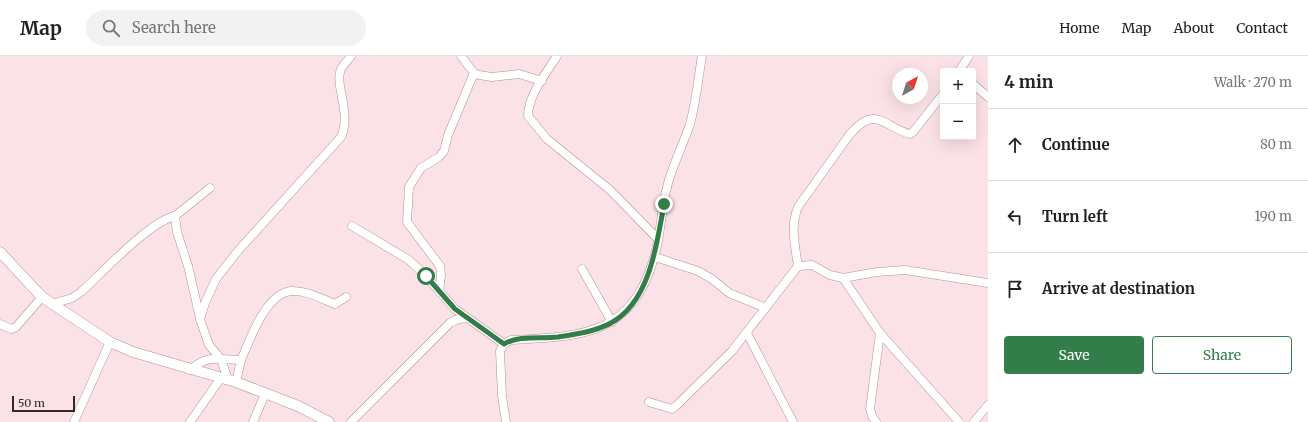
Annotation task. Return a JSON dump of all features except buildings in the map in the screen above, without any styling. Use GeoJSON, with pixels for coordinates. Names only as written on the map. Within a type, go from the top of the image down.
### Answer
{"type":"FeatureCollection","features":[{"type":"Feature","properties":{"kind":"street"},"geometry":{"type":"LineString","coordinates":[[200,319],[205,303],[216,279],[341,137],[346,119],[340,77],[341,69],[351,56]]}},
{"type":"Feature","properties":{"kind":"street"},"geometry":{"type":"LineString","coordinates":[[461,56],[474,72],[479,75],[492,77],[519,74],[542,81]]}},
{"type":"Feature","properties":{"kind":"street"},"geometry":{"type":"LineString","coordinates":[[557,56],[542,81],[528,110],[528,116],[531,122],[547,139],[610,190],[658,239]]}},
{"type":"Feature","properties":{"kind":"street"},"geometry":{"type":"LineString","coordinates":[[506,422],[502,396],[500,351],[504,344],[511,340],[583,333],[612,322],[632,304],[647,280],[655,257],[667,187],[689,125],[702,56]]}},
{"type":"Feature","properties":{"kind":"street"},"geometry":{"type":"LineString","coordinates":[[961,68],[969,56]]}},
{"type":"Feature","properties":{"kind":"street"},"geometry":{"type":"LineString","coordinates":[[439,292],[441,275],[440,266],[406,222],[409,188],[421,168],[439,157],[444,151],[448,135],[474,72]]}},
{"type":"Feature","properties":{"kind":"street"},"geometry":{"type":"LineString","coordinates":[[976,87],[988,97]]}},
{"type":"Feature","properties":{"kind":"street"},"geometry":{"type":"LineString","coordinates":[[649,402],[672,409],[732,351],[798,266],[794,233],[798,207],[858,125],[870,120],[882,120],[910,134],[940,98]]}},
{"type":"Feature","properties":{"kind":"street"},"geometry":{"type":"LineString","coordinates":[[52,304],[72,298],[81,292],[153,226],[175,216],[210,188]]}},
{"type":"Feature","properties":{"kind":"street"},"geometry":{"type":"LineString","coordinates":[[175,216],[176,232],[188,266],[200,319],[209,345],[221,359],[228,380]]}},
{"type":"Feature","properties":{"kind":"street"},"geometry":{"type":"LineString","coordinates":[[352,226],[409,260],[466,318],[504,344]]}},
{"type":"Feature","properties":{"kind":"street"},"geometry":{"type":"LineString","coordinates":[[0,252],[42,297],[110,342],[133,352],[228,380],[298,406],[329,422]]}},
{"type":"Feature","properties":{"kind":"street"},"geometry":{"type":"LineString","coordinates":[[655,257],[698,271],[729,294],[766,308]]}},
{"type":"Feature","properties":{"kind":"street"},"geometry":{"type":"LineString","coordinates":[[798,266],[812,265],[830,275],[843,278],[877,272],[905,270],[988,283]]}},
{"type":"Feature","properties":{"kind":"street"},"geometry":{"type":"LineString","coordinates":[[582,269],[612,322]]}},
{"type":"Feature","properties":{"kind":"street"},"geometry":{"type":"LineString","coordinates":[[843,278],[880,333],[959,422]]}},
{"type":"Feature","properties":{"kind":"street"},"geometry":{"type":"LineString","coordinates":[[190,422],[228,380],[241,360],[255,326],[272,302],[280,295],[290,291],[302,292],[335,304],[346,297]]}},
{"type":"Feature","properties":{"kind":"street"},"geometry":{"type":"LineString","coordinates":[[0,324],[11,328],[16,327],[42,297]]}},
{"type":"Feature","properties":{"kind":"street"},"geometry":{"type":"LineString","coordinates":[[351,422],[450,323],[466,318]]}},
{"type":"Feature","properties":{"kind":"street"},"geometry":{"type":"LineString","coordinates":[[747,333],[793,422]]}},
{"type":"Feature","properties":{"kind":"street"},"geometry":{"type":"LineString","coordinates":[[876,422],[870,409],[880,333]]}},
{"type":"Feature","properties":{"kind":"street"},"geometry":{"type":"LineString","coordinates":[[74,422],[110,342]]}},
{"type":"Feature","properties":{"kind":"street"},"geometry":{"type":"LineString","coordinates":[[190,370],[202,361],[210,358],[241,360]]}},
{"type":"Feature","properties":{"kind":"street"},"geometry":{"type":"LineString","coordinates":[[253,422],[265,394]]}},
{"type":"Feature","properties":{"kind":"street"},"geometry":{"type":"LineString","coordinates":[[974,422],[988,405]]}},
{"type":"Feature","properties":{"kind":"route"},"geometry":{"type":"LineString","coordinates":[[426,276],[455,309],[504,344],[511,340],[550,338],[598,329],[612,322],[622,314],[632,304],[647,280],[655,257],[664,204]]}}]}
